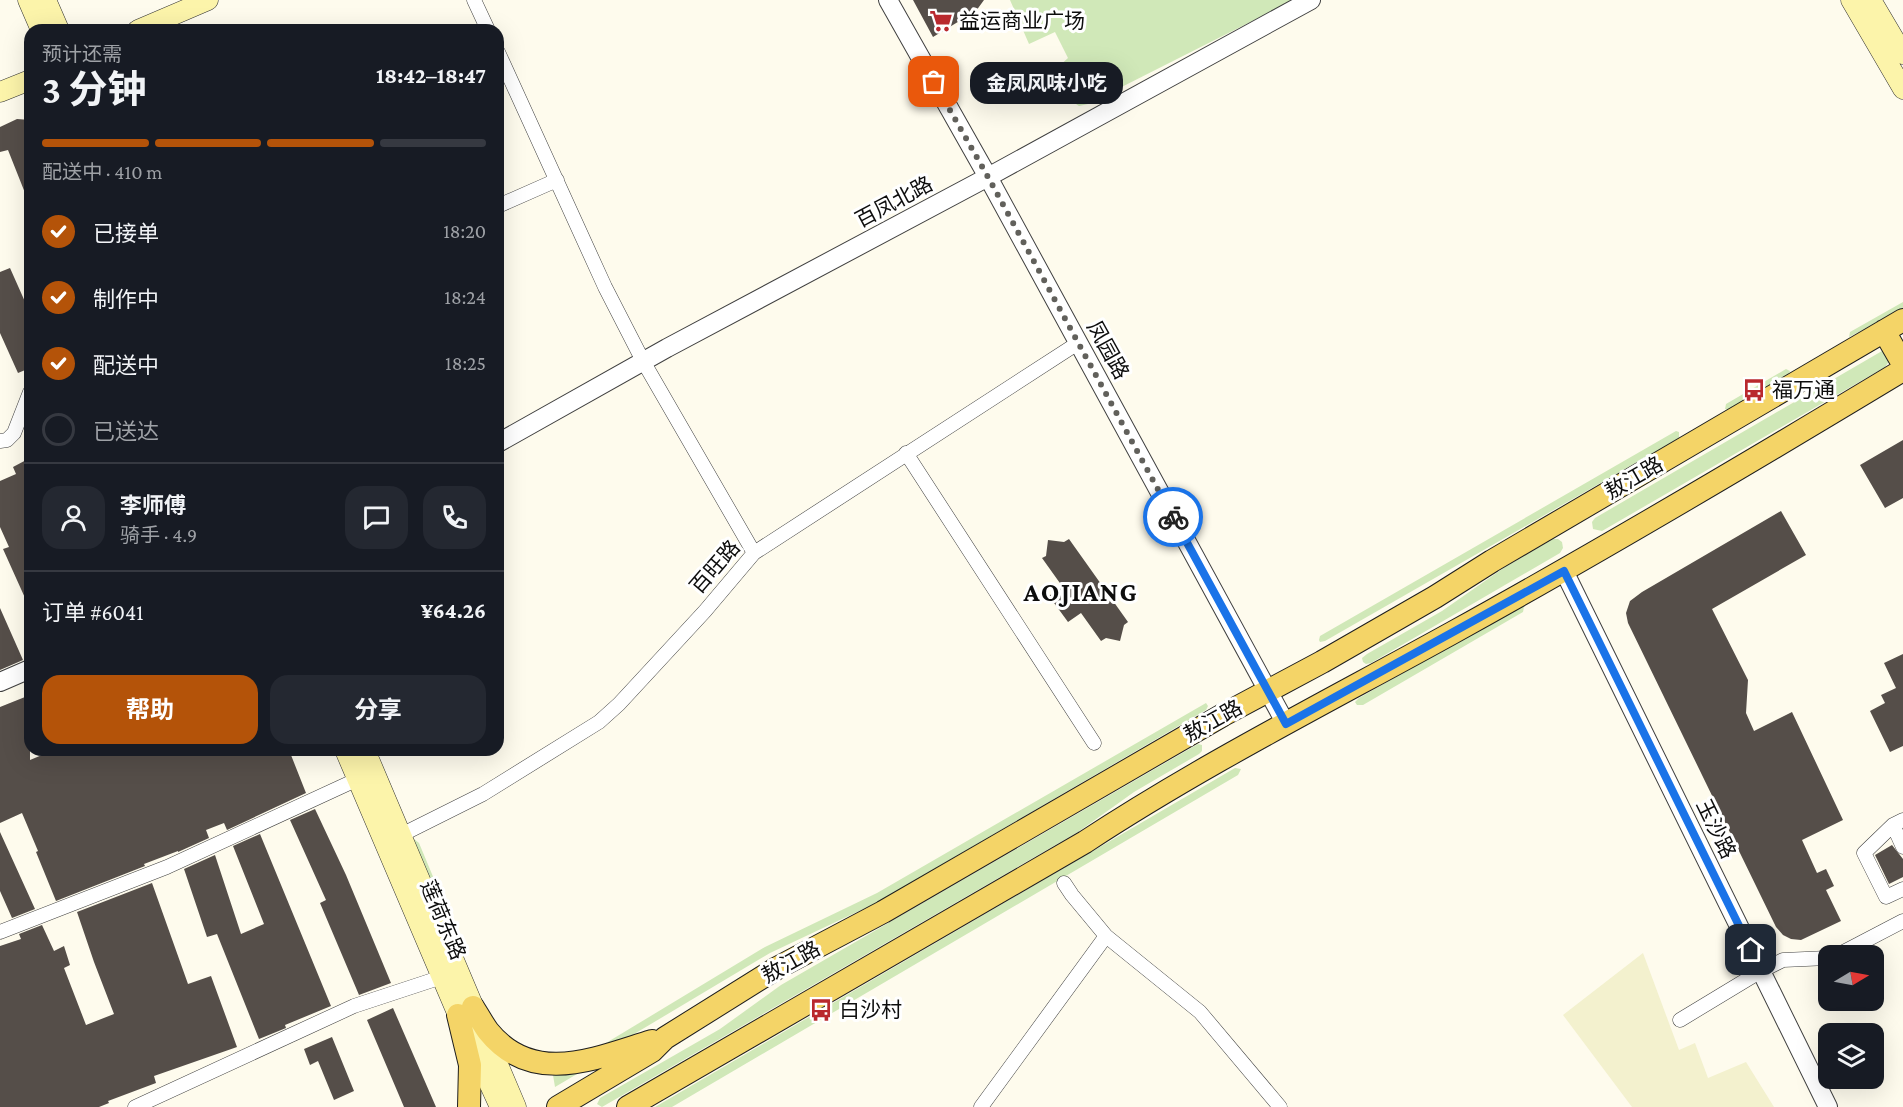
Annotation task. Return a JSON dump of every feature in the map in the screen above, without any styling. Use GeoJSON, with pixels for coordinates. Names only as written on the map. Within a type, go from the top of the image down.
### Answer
{"type":"FeatureCollection","features":[{"type":"Feature","properties":{"kind":"main road"},"geometry":{"type":"LineString","coordinates":[[28,0],[38,24]]}},
{"type":"Feature","properties":{"kind":"main road"},"geometry":{"type":"LineString","coordinates":[[46,0],[56,24]]}},
{"type":"Feature","properties":{"kind":"main road"},"geometry":{"type":"LineString","coordinates":[[152,24],[208,0]]}},
{"type":"Feature","properties":{"kind":"main road"},"geometry":{"type":"LineString","coordinates":[[1851,0],[1903,89]]}},
{"type":"Feature","properties":{"kind":"main road"},"geometry":{"type":"LineString","coordinates":[[1871,0],[1903,54]]}},
{"type":"Feature","properties":{"kind":"main road"},"geometry":{"type":"LineString","coordinates":[[0,92],[24,82]]}},
{"type":"Feature","properties":{"kind":"main road"},"geometry":{"type":"LineString","coordinates":[[1894,326],[1903,364]]}},
{"type":"Feature","properties":{"kind":"main road","name":"敖江路"},"geometry":{"type":"LineString","coordinates":[[558,1107],[652,1051],[665,1038],[777,968],[883,912],[1202,727],[1345,650],[1492,561],[1894,326]]}},
{"type":"Feature","properties":{"kind":"main road","name":"敖江路"},"geometry":{"type":"LineString","coordinates":[[628,1107],[1084,842],[1141,805],[1564,571],[1903,370]]}},
{"type":"Feature","properties":{"kind":"main road"},"geometry":{"type":"LineString","coordinates":[[1345,650],[1363,682]]}},
{"type":"Feature","properties":{"kind":"main road"},"geometry":{"type":"LineString","coordinates":[[1202,727],[1221,759]]}},
{"type":"Feature","properties":{"kind":"main road","name":"莲荷东路"},"geometry":{"type":"LineString","coordinates":[[348,756],[442,977],[466,1011],[516,1107]]}},
{"type":"Feature","properties":{"kind":"main road","name":"莲荷东路"},"geometry":{"type":"LineString","coordinates":[[368,756],[401,835],[500,1107]]}},
{"type":"Feature","properties":{"kind":"main road"},"geometry":{"type":"LineString","coordinates":[[466,1011],[503,1046],[522,1057],[555,1065],[581,1062],[665,1038]]}},
{"type":"Feature","properties":{"kind":"main road"},"geometry":{"type":"LineString","coordinates":[[466,1011],[470,1065],[469,1107]]}},
{"type":"Feature","properties":{"kind":"street"},"geometry":{"type":"LineString","coordinates":[[474,0],[485,24]]}},
{"type":"Feature","properties":{"kind":"street","name":"凤园路"},"geometry":{"type":"LineString","coordinates":[[888,0],[988,177],[1286,724]]}},
{"type":"Feature","properties":{"kind":"street","name":"百凤北路"},"geometry":{"type":"LineString","coordinates":[[504,440],[643,361],[988,177],[1311,0]]}},
{"type":"Feature","properties":{"kind":"street"},"geometry":{"type":"LineString","coordinates":[[504,65],[605,288],[643,361],[754,553]]}},
{"type":"Feature","properties":{"kind":"street"},"geometry":{"type":"LineString","coordinates":[[504,203],[556,180]]}},
{"type":"Feature","properties":{"kind":"street","name":"百旺路"},"geometry":{"type":"LineString","coordinates":[[401,835],[483,794],[599,722],[619,704],[705,611],[754,553],[1078,343]]}},
{"type":"Feature","properties":{"kind":"street"},"geometry":{"type":"LineString","coordinates":[[0,441],[7,440],[14,434],[24,408]]}},
{"type":"Feature","properties":{"kind":"street"},"geometry":{"type":"LineString","coordinates":[[906,453],[1094,743]]}},
{"type":"Feature","properties":{"kind":"street","name":"玉沙路"},"geometry":{"type":"LineString","coordinates":[[1564,571],[1828,1107]]}},
{"type":"Feature","properties":{"kind":"street"},"geometry":{"type":"LineString","coordinates":[[0,682],[24,672]]}},
{"type":"Feature","properties":{"kind":"street"},"geometry":{"type":"LineString","coordinates":[[0,932],[167,867],[358,779]]}},
{"type":"Feature","properties":{"kind":"street"},"geometry":{"type":"LineString","coordinates":[[1903,847],[1898,823],[1864,853],[1886,897],[1903,889]]}},
{"type":"Feature","properties":{"kind":"street"},"geometry":{"type":"LineString","coordinates":[[1064,883],[1106,936],[1200,1012],[1280,1107]]}},
{"type":"Feature","properties":{"kind":"street"},"geometry":{"type":"LineString","coordinates":[[1857,945],[1903,921]]}},
{"type":"Feature","properties":{"kind":"street"},"geometry":{"type":"LineString","coordinates":[[981,1107],[1106,936]]}},
{"type":"Feature","properties":{"kind":"street"},"geometry":{"type":"LineString","coordinates":[[1680,1020],[1783,960],[1818,958]]}},
{"type":"Feature","properties":{"kind":"street"},"geometry":{"type":"LineString","coordinates":[[135,1107],[354,1006],[442,977]]}},
{"type":"Feature","properties":{"kind":"shaded area"},"geometry":{"type":"Polygon","coordinates":[[[1643,953],[1679,1050],[1695,1043],[1708,1078],[1746,1062],[1774,1107],[1632,1107],[1563,1015],[1643,953]]]}},
{"type":"Feature","properties":{"kind":"green space"},"geometry":{"type":"Polygon","coordinates":[[[1010,0],[1294,0],[1088,104],[1079,106],[1073,102],[1057,68],[1068,58],[1055,32],[1029,44],[1010,0]]]}},
{"type":"Feature","properties":{"kind":"green space"},"geometry":{"type":"Polygon","coordinates":[[[1903,302],[1903,309],[1849,337],[1850,332],[1903,302]]]}},
{"type":"Feature","properties":{"kind":"green space"},"geometry":{"type":"Polygon","coordinates":[[[1882,351],[1886,352],[1890,360],[1885,367],[1602,531],[1593,529],[1592,522],[1595,518],[1882,351]]]}},
{"type":"Feature","properties":{"kind":"green space"},"geometry":{"type":"Polygon","coordinates":[[[1786,369],[1790,371],[1789,374],[1730,410],[1725,409],[1726,404],[1786,369]]]}},
{"type":"Feature","properties":{"kind":"green space"},"geometry":{"type":"Polygon","coordinates":[[[1676,431],[1679,432],[1679,438],[1320,642],[1320,636],[1676,431]]]}},
{"type":"Feature","properties":{"kind":"green space"},"geometry":{"type":"Polygon","coordinates":[[[1553,539],[1562,542],[1563,548],[1560,553],[1371,663],[1363,662],[1362,658],[1367,654],[1442,611],[1505,567],[1553,539]]]}},
{"type":"Feature","properties":{"kind":"green space"},"geometry":{"type":"Polygon","coordinates":[[[1520,606],[1524,607],[1523,612],[1363,705],[1357,705],[1355,702],[1359,698],[1520,606]]]}},
{"type":"Feature","properties":{"kind":"green space"},"geometry":{"type":"Polygon","coordinates":[[[1206,703],[1208,706],[1206,710],[876,903],[770,953],[609,1049],[606,1047],[606,1043],[765,947],[877,893],[1206,703]]]}},
{"type":"Feature","properties":{"kind":"green space"},"geometry":{"type":"Polygon","coordinates":[[[1198,744],[1202,745],[1202,751],[1199,754],[1134,792],[1078,832],[602,1107],[597,1104],[600,1098],[720,1029],[781,985],[1198,744]]]}},
{"type":"Feature","properties":{"kind":"green space"},"geometry":{"type":"Polygon","coordinates":[[[1235,768],[1241,769],[1238,775],[672,1107],[655,1107],[1235,768]]]}},
{"type":"Feature","properties":{"kind":"green space"},"geometry":{"type":"Polygon","coordinates":[[[414,839],[419,843],[464,951],[464,957],[461,959],[412,844],[414,839]]]}},
{"type":"Feature","properties":{"kind":"green space"},"geometry":{"type":"Polygon","coordinates":[[[552,1069],[577,1070],[577,1074],[555,1087],[552,1069]]]}},
{"type":"Feature","properties":{"kind":"building","name":"益运商业广场"},"geometry":{"type":"Polygon","coordinates":[[[913,0],[984,0],[976,11],[933,37],[913,0]]]}},
{"type":"Feature","properties":{"kind":"building"},"geometry":{"type":"Polygon","coordinates":[[[17,119],[24,120],[24,190],[8,150],[0,152],[0,127],[17,119]]]}},
{"type":"Feature","properties":{"kind":"building"},"geometry":{"type":"Polygon","coordinates":[[[10,268],[24,300],[24,370],[18,373],[0,333],[0,272],[10,268]]]}},
{"type":"Feature","properties":{"kind":"building"},"geometry":{"type":"Polygon","coordinates":[[[1903,440],[1903,498],[1885,508],[1860,465],[1903,440]]]}},
{"type":"Feature","properties":{"kind":"building"},"geometry":{"type":"Polygon","coordinates":[[[24,461],[24,596],[3,549],[9,547],[0,527],[0,481],[16,474],[13,467],[24,461]]]}},
{"type":"Feature","properties":{"kind":"building"},"geometry":{"type":"Polygon","coordinates":[[[1781,511],[1806,555],[1712,609],[1748,680],[1746,713],[1754,731],[1792,712],[1843,820],[1802,840],[1817,873],[1826,869],[1834,886],[1826,890],[1841,921],[1801,940],[1783,935],[1776,927],[1628,623],[1626,613],[1630,601],[1642,592],[1781,511]]]}},
{"type":"Feature","properties":{"kind":"building"},"geometry":{"type":"Polygon","coordinates":[[[1069,539],[1128,622],[1124,625],[1120,641],[1106,638],[1101,641],[1081,613],[1068,622],[1049,596],[1062,586],[1042,558],[1046,556],[1048,540],[1064,542],[1069,539]]]}},
{"type":"Feature","properties":{"kind":"building"},"geometry":{"type":"Polygon","coordinates":[[[0,608],[23,660],[0,670],[0,608]]]}},
{"type":"Feature","properties":{"kind":"building"},"geometry":{"type":"Polygon","coordinates":[[[1903,654],[1903,746],[1890,752],[1870,711],[1885,703],[1881,695],[1896,688],[1884,663],[1903,654]]]}},
{"type":"Feature","properties":{"kind":"building"},"geometry":{"type":"Polygon","coordinates":[[[24,697],[24,756],[30,756],[30,760],[40,756],[291,756],[306,793],[227,830],[224,823],[206,830],[209,838],[56,901],[22,813],[0,823],[0,707],[24,697]]]}},
{"type":"Feature","properties":{"kind":"building"},"geometry":{"type":"Polygon","coordinates":[[[315,809],[346,875],[391,983],[359,995],[320,903],[326,900],[290,820],[315,809]]]}},
{"type":"Feature","properties":{"kind":"building"},"geometry":{"type":"Polygon","coordinates":[[[0,832],[35,909],[12,918],[0,891],[0,832]]]}},
{"type":"Feature","properties":{"kind":"building"},"geometry":{"type":"Polygon","coordinates":[[[260,834],[331,1006],[285,1025],[286,1028],[259,1039],[217,934],[207,937],[184,869],[215,855],[241,934],[264,924],[233,846],[260,834]]]}},
{"type":"Feature","properties":{"kind":"building"},"geometry":{"type":"Polygon","coordinates":[[[1892,845],[1903,859],[1903,877],[1889,884],[1875,855],[1892,845]]]}},
{"type":"Feature","properties":{"kind":"building"},"geometry":{"type":"Polygon","coordinates":[[[152,883],[188,984],[211,976],[237,1047],[154,1076],[156,1083],[108,1101],[109,1103],[99,1107],[0,1107],[0,946],[21,939],[19,934],[42,925],[54,951],[64,946],[70,965],[64,968],[86,1025],[114,1014],[77,912],[152,883]]]}},
{"type":"Feature","properties":{"kind":"building"},"geometry":{"type":"Polygon","coordinates":[[[393,1008],[436,1107],[404,1107],[367,1020],[393,1008]]]}},
{"type":"Feature","properties":{"kind":"building"},"geometry":{"type":"Polygon","coordinates":[[[332,1037],[354,1091],[334,1100],[318,1061],[310,1065],[304,1049],[332,1037]]]}},
{"type":"Feature","properties":{"kind":"way so far"},"geometry":{"type":"LineString","coordinates":[[934,82],[1173,517]]}},
{"type":"Feature","properties":{"kind":"place","name":"益运商业广场"},"geometry":{"type":"Point","coordinates":[941,21]}},
{"type":"Feature","properties":{"kind":"place","name":"金凤风味小吃"},"geometry":{"type":"Point","coordinates":[934,82]}},
{"type":"Feature","properties":{"kind":"place","name":"福万通"},"geometry":{"type":"Point","coordinates":[1754,390]}},
{"type":"Feature","properties":{"kind":"place","name":"白沙村"},"geometry":{"type":"Point","coordinates":[821,1010]}},
{"type":"Feature","properties":{"kind":"district","name":"AOJIANG"},"geometry":{"type":"Point","coordinates":[1081,592]}},
{"type":"Feature","properties":{"kind":"route"},"geometry":{"type":"LineString","coordinates":[[1173,517],[1286,724],[1564,571],[1751,950]]}}]}
